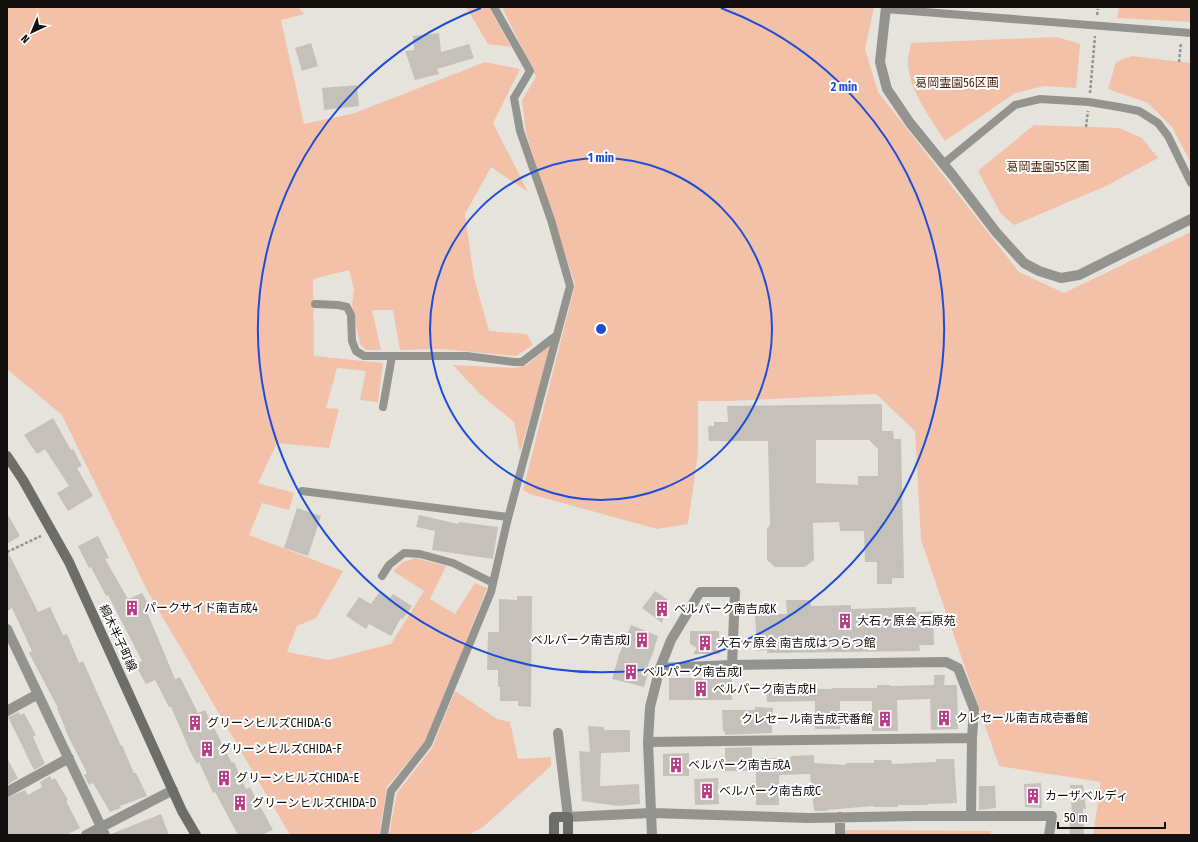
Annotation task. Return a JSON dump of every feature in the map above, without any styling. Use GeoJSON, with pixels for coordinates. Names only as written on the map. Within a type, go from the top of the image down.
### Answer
{"type":"FeatureCollection","features":[{"type":"Feature","properties":{"kind":"street"},"geometry":{"type":"LineString","coordinates":[[886,8],[880,62],[887,89],[910,123],[996,232],[1024,263],[1039,271],[1061,278],[1079,275],[1191,219]]}},
{"type":"Feature","properties":{"kind":"street","name":"綱木半子町線"},"geometry":{"type":"LineString","coordinates":[[7,456],[23,480],[69,562],[182,811],[196,835]]}},
{"type":"Feature","properties":{"kind":"street"},"geometry":{"type":"LineString","coordinates":[[652,835],[648,742],[650,707],[660,668],[670,640],[700,592],[735,592],[732,665]]}},
{"type":"Feature","properties":{"kind":"street"},"geometry":{"type":"LineString","coordinates":[[7,629],[103,831]]}},
{"type":"Feature","properties":{"kind":"street"},"geometry":{"type":"LineString","coordinates":[[660,668],[732,665],[946,662],[958,668],[974,710],[972,738],[971,816]]}},
{"type":"Feature","properties":{"kind":"street"},"geometry":{"type":"LineString","coordinates":[[7,711],[38,694]]}},
{"type":"Feature","properties":{"kind":"street"},"geometry":{"type":"LineString","coordinates":[[558,733],[568,817],[568,835]]}},
{"type":"Feature","properties":{"kind":"street"},"geometry":{"type":"LineString","coordinates":[[648,742],[972,738]]}},
{"type":"Feature","properties":{"kind":"street"},"geometry":{"type":"LineString","coordinates":[[7,792],[69,758]]}},
{"type":"Feature","properties":{"kind":"street"},"geometry":{"type":"LineString","coordinates":[[86,835],[103,831],[173,790]]}},
{"type":"Feature","properties":{"kind":"street"},"geometry":{"type":"LineString","coordinates":[[554,835],[554,817],[651,813],[808,818],[1052,816],[1049,835]]}},
{"type":"Feature","properties":{"kind":"street"},"geometry":{"type":"LineString","coordinates":[[840,817],[840,835]]}},
{"type":"Feature","properties":{"kind":"lane"},"geometry":{"type":"LineString","coordinates":[[384,835],[391,791],[428,744],[493,583],[508,517],[570,286],[551,220],[520,131],[514,98],[530,71],[494,7]]}},
{"type":"Feature","properties":{"kind":"lane"},"geometry":{"type":"LineString","coordinates":[[886,8],[1191,33]]}},
{"type":"Feature","properties":{"kind":"lane"},"geometry":{"type":"LineString","coordinates":[[943,164],[1016,105],[1040,99],[1089,102],[1139,111],[1158,123],[1168,136],[1191,183]]}},
{"type":"Feature","properties":{"kind":"lane"},"geometry":{"type":"LineString","coordinates":[[316,304],[347,307],[351,315],[352,341],[356,351],[364,356],[467,356],[522,362],[557,335]]}},
{"type":"Feature","properties":{"kind":"lane"},"geometry":{"type":"LineString","coordinates":[[383,407],[392,356]]}},
{"type":"Feature","properties":{"kind":"lane"},"geometry":{"type":"LineString","coordinates":[[302,491],[508,517]]}},
{"type":"Feature","properties":{"kind":"lane"},"geometry":{"type":"LineString","coordinates":[[382,576],[388,564],[404,552],[420,554],[453,563],[493,583]]}},
{"type":"Feature","properties":{"kind":"path"},"geometry":{"type":"LineString","coordinates":[[1086,127],[1098,9]]}},
{"type":"Feature","properties":{"kind":"path"},"geometry":{"type":"LineString","coordinates":[[1179,62],[1182,32]]}},
{"type":"Feature","properties":{"kind":"path"},"geometry":{"type":"LineString","coordinates":[[7,552],[51,530]]}},
{"type":"Feature","properties":{"kind":"green space"},"geometry":{"type":"Polygon","coordinates":[[[7,7],[298,7],[304,14],[281,20],[304,124],[355,113],[485,62],[520,69],[493,123],[528,192],[491,167],[465,214],[474,278],[489,331],[527,334],[533,345],[516,356],[441,349],[400,350],[393,310],[372,310],[381,350],[366,350],[360,344],[352,305],[354,289],[349,270],[313,279],[314,356],[383,363],[378,402],[360,400],[366,371],[337,368],[326,408],[339,409],[329,448],[277,443],[258,483],[294,493],[289,510],[262,503],[249,535],[343,571],[316,618],[297,626],[287,652],[329,660],[391,644],[424,591],[393,571],[403,562],[416,558],[446,566],[430,599],[455,614],[475,583],[487,588],[424,743],[387,787],[379,835],[290,835],[148,592],[62,415],[7,369],[7,7]]]}},
{"type":"Feature","properties":{"kind":"green space"},"geometry":{"type":"Polygon","coordinates":[[[466,7],[489,7],[511,47],[488,44],[466,7]]]}},
{"type":"Feature","properties":{"kind":"green space"},"geometry":{"type":"Polygon","coordinates":[[[502,7],[874,7],[865,49],[878,92],[1019,272],[1064,293],[1191,232],[1191,835],[1093,835],[1101,782],[999,766],[921,540],[915,431],[876,394],[729,401],[698,401],[698,453],[688,524],[657,529],[530,494],[523,490],[575,285],[526,133],[522,100],[536,77],[502,7]]]}},
{"type":"Feature","properties":{"kind":"green space"},"geometry":{"type":"Polygon","coordinates":[[[1119,7],[1191,7],[1191,22],[1117,18],[1119,7]]]}},
{"type":"Feature","properties":{"kind":"green space","name":"葛岡霊園56区画"},"geometry":{"type":"Polygon","coordinates":[[[1057,37],[1080,44],[1076,88],[1044,86],[1015,93],[945,141],[921,103],[912,83],[908,62],[911,43],[1057,37]]]}},
{"type":"Feature","properties":{"kind":"green space"},"geometry":{"type":"Polygon","coordinates":[[[1132,56],[1191,63],[1191,163],[1172,127],[1148,103],[1108,89],[1116,62],[1132,56]]]}},
{"type":"Feature","properties":{"kind":"green space","name":"葛岡霊園55区画"},"geometry":{"type":"Polygon","coordinates":[[[1034,125],[1119,128],[1142,138],[1158,158],[1106,186],[1014,225],[1001,214],[978,171],[1034,125]]]}},
{"type":"Feature","properties":{"kind":"green space"},"geometry":{"type":"Polygon","coordinates":[[[553,342],[520,452],[514,422],[479,393],[453,365],[515,368],[527,365],[553,342]]]}},
{"type":"Feature","properties":{"kind":"green space"},"geometry":{"type":"Polygon","coordinates":[[[455,691],[497,719],[510,722],[518,759],[551,757],[551,766],[483,827],[468,835],[389,835],[397,793],[432,748],[455,691]]]}},
{"type":"Feature","properties":{"kind":"green space"},"geometry":{"type":"Polygon","coordinates":[[[845,830],[991,831],[991,835],[845,835],[845,830]]]}},
{"type":"Feature","properties":{"kind":"building"},"geometry":{"type":"Polygon","coordinates":[[[439,33],[441,52],[469,44],[474,58],[437,69],[439,74],[415,80],[405,51],[414,50],[413,36],[439,33]]]}},
{"type":"Feature","properties":{"kind":"building"},"geometry":{"type":"Polygon","coordinates":[[[311,43],[318,66],[302,71],[295,48],[311,43]]]}},
{"type":"Feature","properties":{"kind":"building"},"geometry":{"type":"Polygon","coordinates":[[[357,85],[359,106],[324,110],[322,88],[357,85]]]}},
{"type":"Feature","properties":{"kind":"building"},"geometry":{"type":"Polygon","coordinates":[[[882,404],[882,431],[893,431],[894,439],[901,439],[904,578],[892,578],[892,584],[877,584],[877,562],[865,562],[864,531],[840,531],[839,522],[813,523],[814,560],[805,567],[775,567],[767,560],[767,529],[770,525],[768,441],[709,441],[708,426],[714,426],[714,422],[728,422],[727,406],[882,404]],[[816,440],[816,483],[858,485],[858,476],[878,476],[878,449],[869,440],[816,440]]]}},
{"type":"Feature","properties":{"kind":"building"},"geometry":{"type":"Polygon","coordinates":[[[53,418],[82,466],[77,468],[93,496],[68,511],[57,493],[69,486],[45,449],[37,454],[24,435],[53,418]]]}},
{"type":"Feature","properties":{"kind":"building"},"geometry":{"type":"Polygon","coordinates":[[[297,508],[321,516],[308,556],[284,548],[297,508]]]}},
{"type":"Feature","properties":{"kind":"building"},"geometry":{"type":"Polygon","coordinates":[[[7,513],[20,536],[7,544],[7,513]]]}},
{"type":"Feature","properties":{"kind":"building"},"geometry":{"type":"Polygon","coordinates":[[[419,515],[458,524],[459,522],[498,527],[493,559],[432,550],[435,531],[416,527],[419,515]]]}},
{"type":"Feature","properties":{"kind":"building"},"geometry":{"type":"Polygon","coordinates":[[[98,536],[109,558],[105,559],[128,599],[142,593],[152,610],[147,612],[175,679],[180,677],[198,713],[205,710],[232,763],[234,762],[246,789],[250,787],[273,830],[261,835],[238,835],[215,792],[213,793],[199,762],[197,764],[190,751],[171,707],[169,707],[155,680],[146,684],[135,664],[142,661],[108,595],[106,596],[78,546],[98,536]]]}},
{"type":"Feature","properties":{"kind":"building"},"geometry":{"type":"Polygon","coordinates":[[[7,550],[38,612],[50,607],[63,635],[67,634],[79,663],[83,661],[121,746],[122,745],[134,773],[136,773],[147,796],[120,806],[121,808],[110,812],[93,783],[89,785],[84,775],[87,773],[68,736],[58,708],[29,653],[32,651],[12,608],[7,611],[7,550]]]}},
{"type":"Feature","properties":{"kind":"building"},"geometry":{"type":"Polygon","coordinates":[[[380,591],[390,598],[393,594],[412,606],[403,619],[401,618],[391,636],[369,624],[366,629],[346,616],[359,597],[371,604],[380,591]]]}},
{"type":"Feature","properties":{"kind":"building","name":"ベルパーク南吉成K"},"geometry":{"type":"Polygon","coordinates":[[[655,591],[668,600],[662,623],[642,608],[655,591]]]}},
{"type":"Feature","properties":{"kind":"building"},"geometry":{"type":"Polygon","coordinates":[[[517,596],[532,596],[531,707],[518,706],[518,701],[500,701],[498,670],[487,670],[488,632],[499,632],[499,599],[517,600],[517,596]]]}},
{"type":"Feature","properties":{"kind":"building","name":"大石ヶ原会 石原苑"},"geometry":{"type":"Polygon","coordinates":[[[786,600],[811,600],[811,606],[851,605],[851,609],[916,607],[916,612],[933,611],[934,645],[919,645],[920,651],[767,653],[767,650],[757,651],[755,614],[787,614],[786,600]]]}},
{"type":"Feature","properties":{"kind":"building"},"geometry":{"type":"Polygon","coordinates":[[[631,625],[658,636],[648,665],[649,670],[644,687],[612,679],[619,655],[631,625]]]}},
{"type":"Feature","properties":{"kind":"building","name":"大石ヶ原会 南吉成はつらつ館"},"geometry":{"type":"Polygon","coordinates":[[[690,631],[719,631],[720,654],[693,654],[697,648],[690,644],[690,631]]]}},
{"type":"Feature","properties":{"kind":"building"},"geometry":{"type":"Polygon","coordinates":[[[934,675],[945,675],[944,685],[957,685],[958,729],[931,730],[930,699],[897,700],[898,731],[872,731],[872,701],[840,701],[840,729],[815,729],[815,701],[767,702],[766,687],[771,687],[771,684],[788,683],[788,688],[832,689],[877,688],[877,685],[934,685],[934,675]]]}},
{"type":"Feature","properties":{"kind":"building","name":"ベルパーク南吉成H"},"geometry":{"type":"Polygon","coordinates":[[[669,678],[732,678],[732,700],[669,700],[669,678]]]}},
{"type":"Feature","properties":{"kind":"building"},"geometry":{"type":"Polygon","coordinates":[[[755,707],[773,708],[772,733],[725,735],[725,731],[723,732],[722,710],[755,710],[755,707]]]}},
{"type":"Feature","properties":{"kind":"building"},"geometry":{"type":"Polygon","coordinates":[[[19,712],[20,715],[24,713],[36,735],[33,737],[45,764],[34,770],[8,717],[19,712]]]}},
{"type":"Feature","properties":{"kind":"building"},"geometry":{"type":"Polygon","coordinates":[[[588,726],[604,727],[604,730],[630,730],[630,752],[601,753],[600,786],[639,784],[640,804],[618,806],[582,801],[579,751],[590,752],[588,726]]]}},
{"type":"Feature","properties":{"kind":"building"},"geometry":{"type":"Polygon","coordinates":[[[752,747],[752,758],[791,758],[791,756],[814,755],[814,763],[846,765],[846,763],[874,763],[874,760],[891,760],[892,764],[936,762],[936,759],[954,759],[957,803],[898,805],[898,807],[874,806],[814,811],[810,774],[779,775],[779,805],[756,805],[756,771],[725,771],[725,748],[752,747]]]}},
{"type":"Feature","properties":{"kind":"building","name":"ベルパーク南吉成A"},"geometry":{"type":"Polygon","coordinates":[[[689,753],[689,776],[663,776],[663,754],[689,753]]]}},
{"type":"Feature","properties":{"kind":"building"},"geometry":{"type":"Polygon","coordinates":[[[7,758],[18,778],[7,785],[7,758]]]}},
{"type":"Feature","properties":{"kind":"building"},"geometry":{"type":"Polygon","coordinates":[[[50,776],[52,780],[55,778],[68,800],[66,801],[80,828],[66,835],[7,835],[7,798],[25,790],[28,795],[42,787],[40,782],[50,776]]]}},
{"type":"Feature","properties":{"kind":"building","name":"ベルパーク南吉成C"},"geometry":{"type":"Polygon","coordinates":[[[718,778],[719,804],[695,805],[694,779],[718,778]]]}},
{"type":"Feature","properties":{"kind":"building","name":"カーザベルディ"},"geometry":{"type":"Polygon","coordinates":[[[1041,783],[1042,808],[1025,807],[1024,784],[1041,783]]]}},
{"type":"Feature","properties":{"kind":"building"},"geometry":{"type":"Polygon","coordinates":[[[1070,785],[1083,785],[1086,809],[1083,809],[1084,835],[1070,835],[1069,814],[1072,814],[1070,785]]]}},
{"type":"Feature","properties":{"kind":"building"},"geometry":{"type":"Polygon","coordinates":[[[979,786],[995,786],[996,808],[979,810],[979,786]]]}},
{"type":"Feature","properties":{"kind":"building"},"geometry":{"type":"Polygon","coordinates":[[[161,814],[169,835],[111,835],[111,834],[161,814]]]}},
{"type":"Feature","properties":{"kind":"place","name":"パークサイド南吉成4"},"geometry":{"type":"Point","coordinates":[132,608]}},
{"type":"Feature","properties":{"kind":"place","name":"ベルパーク南吉成K"},"geometry":{"type":"Point","coordinates":[662,609]}},
{"type":"Feature","properties":{"kind":"place","name":"大石ヶ原会 石原苑"},"geometry":{"type":"Point","coordinates":[845,621]}},
{"type":"Feature","properties":{"kind":"place","name":"ベルパーク南吉成J"},"geometry":{"type":"Point","coordinates":[642,640]}},
{"type":"Feature","properties":{"kind":"place","name":"大石ヶ原会 南吉成はつらつ館"},"geometry":{"type":"Point","coordinates":[705,643]}},
{"type":"Feature","properties":{"kind":"place","name":"ベルパーク南吉成I"},"geometry":{"type":"Point","coordinates":[631,672]}},
{"type":"Feature","properties":{"kind":"place","name":"ベルパーク南吉成H"},"geometry":{"type":"Point","coordinates":[701,689]}},
{"type":"Feature","properties":{"kind":"place","name":"クレセール南吉成壱番館"},"geometry":{"type":"Point","coordinates":[944,718]}},
{"type":"Feature","properties":{"kind":"place","name":"クレセール南吉成弐番館"},"geometry":{"type":"Point","coordinates":[885,719]}},
{"type":"Feature","properties":{"kind":"place","name":"グリーンヒルズCHIDA-G"},"geometry":{"type":"Point","coordinates":[195,723]}},
{"type":"Feature","properties":{"kind":"place","name":"グリーンヒルズCHIDA-F"},"geometry":{"type":"Point","coordinates":[207,749]}},
{"type":"Feature","properties":{"kind":"place","name":"ベルパーク南吉成A"},"geometry":{"type":"Point","coordinates":[676,765]}},
{"type":"Feature","properties":{"kind":"place","name":"グリーンヒルズCHIDA-E"},"geometry":{"type":"Point","coordinates":[224,778]}},
{"type":"Feature","properties":{"kind":"place","name":"ベルパーク南吉成C"},"geometry":{"type":"Point","coordinates":[707,791]}},
{"type":"Feature","properties":{"kind":"place","name":"カーザベルディ"},"geometry":{"type":"Point","coordinates":[1033,796]}},
{"type":"Feature","properties":{"kind":"place","name":"グリーンヒルズCHIDA-D"},"geometry":{"type":"Point","coordinates":[240,803]}}]}
